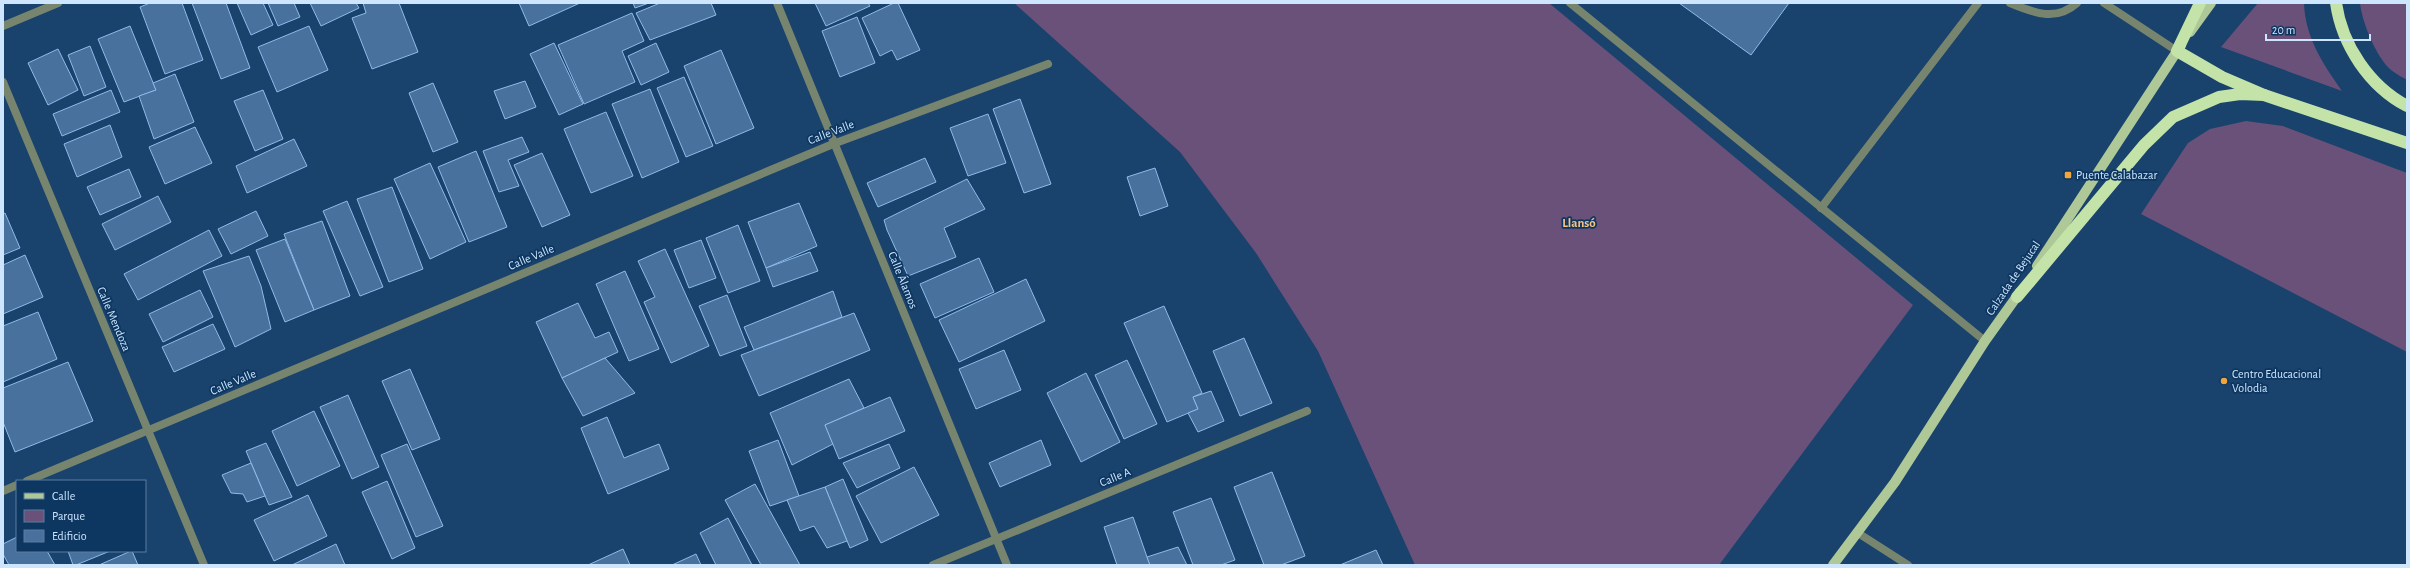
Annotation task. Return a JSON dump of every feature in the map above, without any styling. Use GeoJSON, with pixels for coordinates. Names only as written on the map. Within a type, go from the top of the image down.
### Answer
{"type":"FeatureCollection","features":[{"type":"Feature","properties":{"kind":"highway"},"geometry":{"type":"LineString","coordinates":[[2200,3],[2177,51],[2222,77],[2264,95],[2407,143]]}},
{"type":"Feature","properties":{"kind":"highway"},"geometry":{"type":"LineString","coordinates":[[2336,3],[2338,15],[2350,49],[2367,73],[2407,106]]}},
{"type":"Feature","properties":{"kind":"highway"},"geometry":{"type":"LineString","coordinates":[[2017,297],[2144,145],[2173,117],[2219,97],[2240,94],[2264,95]]}},
{"type":"Feature","properties":{"kind":"main road","name":"Calzada de Bejucal"},"geometry":{"type":"LineString","coordinates":[[1833,565],[1895,482],[1985,341],[2017,297],[2177,51],[2211,3]]}},
{"type":"Feature","properties":{"kind":"street"},"geometry":{"type":"LineString","coordinates":[[3,26],[58,3]]}},
{"type":"Feature","properties":{"kind":"street","name":"Calle Álamos"},"geometry":{"type":"LineString","coordinates":[[777,3],[833,144],[1007,565]]}},
{"type":"Feature","properties":{"kind":"street"},"geometry":{"type":"LineString","coordinates":[[1570,3],[1985,341]]}},
{"type":"Feature","properties":{"kind":"street"},"geometry":{"type":"LineString","coordinates":[[1821,208],[1978,3]]}},
{"type":"Feature","properties":{"kind":"street"},"geometry":{"type":"LineString","coordinates":[[2010,3],[2030,11],[2049,15],[2068,11],[2077,3]]}},
{"type":"Feature","properties":{"kind":"street"},"geometry":{"type":"LineString","coordinates":[[2104,3],[2177,51]]}},
{"type":"Feature","properties":{"kind":"street","name":"Calle Valle"},"geometry":{"type":"LineString","coordinates":[[29,480],[833,144],[1048,64]]}},
{"type":"Feature","properties":{"kind":"street","name":"Calle Mendoza"},"geometry":{"type":"LineString","coordinates":[[3,82],[204,565]]}},
{"type":"Feature","properties":{"kind":"street","name":"Calle A"},"geometry":{"type":"LineString","coordinates":[[933,565],[1307,411]]}},
{"type":"Feature","properties":{"kind":"street"},"geometry":{"type":"LineString","coordinates":[[3,491],[16,485]]}},
{"type":"Feature","properties":{"kind":"street"},"geometry":{"type":"LineString","coordinates":[[1858,532],[1908,565]]}},
{"type":"Feature","properties":{"kind":"green space"},"geometry":{"type":"Polygon","coordinates":[[[1014,3],[1549,3],[1913,305],[1719,565],[1415,565],[1318,351],[1256,253],[1180,152],[1014,3]]]}},
{"type":"Feature","properties":{"kind":"green space"},"geometry":{"type":"Polygon","coordinates":[[[2258,3],[2304,3],[2305,15],[2311,39],[2328,71],[2342,91],[2221,47],[2258,3]]]}},
{"type":"Feature","properties":{"kind":"green space"},"geometry":{"type":"Polygon","coordinates":[[[2360,3],[2407,3],[2407,80],[2391,70],[2380,57],[2367,29],[2360,3]]]}},
{"type":"Feature","properties":{"kind":"green space"},"geometry":{"type":"Polygon","coordinates":[[[2246,121],[2283,126],[2407,173],[2407,352],[2141,214],[2188,143],[2210,129],[2246,121]]]}},
{"type":"Feature","properties":{"kind":"building"},"geometry":{"type":"Polygon","coordinates":[[[150,3],[182,3],[203,60],[165,74],[140,7],[150,3]]]}},
{"type":"Feature","properties":{"kind":"building"},"geometry":{"type":"Polygon","coordinates":[[[192,3],[226,3],[250,68],[221,79],[192,3]]]}},
{"type":"Feature","properties":{"kind":"building"},"geometry":{"type":"Polygon","coordinates":[[[237,3],[263,3],[273,25],[251,35],[237,3]]]}},
{"type":"Feature","properties":{"kind":"building"},"geometry":{"type":"Polygon","coordinates":[[[268,3],[294,3],[300,17],[278,26],[268,3]]]}},
{"type":"Feature","properties":{"kind":"building"},"geometry":{"type":"Polygon","coordinates":[[[310,3],[356,3],[359,8],[321,26],[310,3]]]}},
{"type":"Feature","properties":{"kind":"building"},"geometry":{"type":"Polygon","coordinates":[[[363,3],[399,3],[418,52],[372,69],[352,18],[366,13],[363,3]]]}},
{"type":"Feature","properties":{"kind":"building"},"geometry":{"type":"Polygon","coordinates":[[[519,3],[580,3],[529,26],[519,3]]]}},
{"type":"Feature","properties":{"kind":"building"},"geometry":{"type":"Polygon","coordinates":[[[633,3],[649,3],[635,8],[633,3]]]}},
{"type":"Feature","properties":{"kind":"building"},"geometry":{"type":"Polygon","coordinates":[[[660,3],[711,3],[716,15],[650,40],[636,13],[660,3]]]}},
{"type":"Feature","properties":{"kind":"building"},"geometry":{"type":"Polygon","coordinates":[[[815,3],[868,3],[870,6],[826,26],[815,3]]]}},
{"type":"Feature","properties":{"kind":"building"},"geometry":{"type":"Polygon","coordinates":[[[894,3],[898,3],[920,50],[897,60],[892,50],[880,56],[862,18],[894,3]]]}},
{"type":"Feature","properties":{"kind":"building"},"geometry":{"type":"Polygon","coordinates":[[[1679,3],[1789,3],[1751,55],[1679,3]]]}},
{"type":"Feature","properties":{"kind":"building"},"geometry":{"type":"Polygon","coordinates":[[[632,13],[644,41],[622,51],[635,82],[584,104],[558,45],[632,13]]]}},
{"type":"Feature","properties":{"kind":"building"},"geometry":{"type":"Polygon","coordinates":[[[857,17],[875,63],[840,77],[822,31],[857,17]]]}},
{"type":"Feature","properties":{"kind":"building"},"geometry":{"type":"Polygon","coordinates":[[[130,26],[156,90],[124,102],[98,39],[130,26]]]}},
{"type":"Feature","properties":{"kind":"building"},"geometry":{"type":"Polygon","coordinates":[[[309,26],[328,70],[277,92],[258,47],[309,26]]]}},
{"type":"Feature","properties":{"kind":"building"},"geometry":{"type":"Polygon","coordinates":[[[554,43],[583,104],[559,115],[530,54],[554,43]]]}},
{"type":"Feature","properties":{"kind":"building"},"geometry":{"type":"Polygon","coordinates":[[[656,43],[669,72],[641,85],[628,56],[656,43]]]}},
{"type":"Feature","properties":{"kind":"building"},"geometry":{"type":"Polygon","coordinates":[[[90,46],[106,87],[84,96],[68,55],[90,46]]]}},
{"type":"Feature","properties":{"kind":"building"},"geometry":{"type":"Polygon","coordinates":[[[58,49],[78,90],[48,105],[28,63],[58,49]]]}},
{"type":"Feature","properties":{"kind":"building"},"geometry":{"type":"Polygon","coordinates":[[[721,50],[754,128],[716,144],[684,66],[721,50]]]}},
{"type":"Feature","properties":{"kind":"building"},"geometry":{"type":"Polygon","coordinates":[[[175,74],[194,122],[154,139],[139,96],[156,90],[153,83],[175,74]]]}},
{"type":"Feature","properties":{"kind":"building"},"geometry":{"type":"Polygon","coordinates":[[[684,77],[713,146],[686,157],[657,88],[684,77]]]}},
{"type":"Feature","properties":{"kind":"building"},"geometry":{"type":"Polygon","coordinates":[[[525,81],[536,107],[505,119],[494,91],[525,81]]]}},
{"type":"Feature","properties":{"kind":"building"},"geometry":{"type":"Polygon","coordinates":[[[433,83],[458,142],[433,152],[409,93],[433,83]]]}},
{"type":"Feature","properties":{"kind":"building"},"geometry":{"type":"Polygon","coordinates":[[[650,89],[679,162],[642,178],[612,104],[650,89]]]}},
{"type":"Feature","properties":{"kind":"building"},"geometry":{"type":"Polygon","coordinates":[[[111,90],[120,112],[62,136],[53,114],[111,90]]]}},
{"type":"Feature","properties":{"kind":"building"},"geometry":{"type":"Polygon","coordinates":[[[263,90],[283,139],[255,151],[234,101],[263,90]]]}},
{"type":"Feature","properties":{"kind":"building"},"geometry":{"type":"Polygon","coordinates":[[[1020,99],[1051,184],[1024,193],[993,109],[1020,99]]]}},
{"type":"Feature","properties":{"kind":"building"},"geometry":{"type":"Polygon","coordinates":[[[606,112],[633,176],[591,193],[564,129],[606,112]]]}},
{"type":"Feature","properties":{"kind":"building"},"geometry":{"type":"Polygon","coordinates":[[[988,114],[1006,163],[968,176],[950,128],[988,114]]]}},
{"type":"Feature","properties":{"kind":"building"},"geometry":{"type":"Polygon","coordinates":[[[110,125],[122,157],[77,177],[64,144],[110,125]]]}},
{"type":"Feature","properties":{"kind":"building"},"geometry":{"type":"Polygon","coordinates":[[[195,127],[212,163],[165,184],[149,147],[195,127]]]}},
{"type":"Feature","properties":{"kind":"building"},"geometry":{"type":"Polygon","coordinates":[[[522,137],[529,152],[508,160],[519,186],[499,192],[483,151],[522,137]]]}},
{"type":"Feature","properties":{"kind":"building"},"geometry":{"type":"Polygon","coordinates":[[[294,139],[307,166],[247,193],[236,166],[294,139]]]}},
{"type":"Feature","properties":{"kind":"building"},"geometry":{"type":"Polygon","coordinates":[[[476,151],[507,227],[469,242],[438,167],[476,151]]]}},
{"type":"Feature","properties":{"kind":"building"},"geometry":{"type":"Polygon","coordinates":[[[542,153],[570,215],[542,227],[514,165],[542,153]]]}},
{"type":"Feature","properties":{"kind":"building"},"geometry":{"type":"Polygon","coordinates":[[[925,158],[936,182],[878,207],[867,183],[925,158]]]}},
{"type":"Feature","properties":{"kind":"building"},"geometry":{"type":"Polygon","coordinates":[[[430,163],[466,242],[430,259],[394,179],[430,163]]]}},
{"type":"Feature","properties":{"kind":"building"},"geometry":{"type":"Polygon","coordinates":[[[1155,168],[1168,206],[1140,216],[1127,177],[1155,168]]]}},
{"type":"Feature","properties":{"kind":"building"},"geometry":{"type":"Polygon","coordinates":[[[129,169],[141,197],[100,215],[87,187],[129,169]]]}},
{"type":"Feature","properties":{"kind":"building"},"geometry":{"type":"Polygon","coordinates":[[[967,179],[985,209],[944,228],[956,257],[908,276],[884,220],[967,179]]]}},
{"type":"Feature","properties":{"kind":"building"},"geometry":{"type":"Polygon","coordinates":[[[392,187],[423,269],[389,282],[357,199],[392,187]]]}},
{"type":"Feature","properties":{"kind":"building"},"geometry":{"type":"Polygon","coordinates":[[[158,196],[171,222],[115,250],[102,224],[158,196]]]}},
{"type":"Feature","properties":{"kind":"building"},"geometry":{"type":"Polygon","coordinates":[[[347,201],[383,287],[360,296],[323,211],[347,201]]]}},
{"type":"Feature","properties":{"kind":"building"},"geometry":{"type":"Polygon","coordinates":[[[799,203],[817,246],[766,268],[748,222],[799,203]]]}},
{"type":"Feature","properties":{"kind":"building"},"geometry":{"type":"Polygon","coordinates":[[[256,211],[268,236],[231,254],[218,229],[256,211]]]}},
{"type":"Feature","properties":{"kind":"building"},"geometry":{"type":"Polygon","coordinates":[[[5,213],[20,248],[3,255],[3,214],[5,213]]]}},
{"type":"Feature","properties":{"kind":"building"},"geometry":{"type":"Polygon","coordinates":[[[322,221],[350,296],[314,310],[284,234],[322,221]]]}},
{"type":"Feature","properties":{"kind":"building"},"geometry":{"type":"Polygon","coordinates":[[[738,225],[760,281],[728,293],[706,238],[738,225]]]}},
{"type":"Feature","properties":{"kind":"building"},"geometry":{"type":"Polygon","coordinates":[[[209,230],[222,256],[138,300],[124,274],[209,230]]]}},
{"type":"Feature","properties":{"kind":"building"},"geometry":{"type":"Polygon","coordinates":[[[285,239],[314,310],[285,322],[256,250],[285,239]]]}},
{"type":"Feature","properties":{"kind":"building"},"geometry":{"type":"Polygon","coordinates":[[[701,240],[716,278],[689,288],[674,250],[701,240]]]}},
{"type":"Feature","properties":{"kind":"building"},"geometry":{"type":"Polygon","coordinates":[[[665,249],[709,346],[671,363],[644,302],[655,297],[638,261],[665,249]]]}},
{"type":"Feature","properties":{"kind":"building"},"geometry":{"type":"Polygon","coordinates":[[[810,252],[818,271],[773,287],[766,268],[810,252]]]}},
{"type":"Feature","properties":{"kind":"building"},"geometry":{"type":"Polygon","coordinates":[[[25,255],[43,297],[3,314],[3,265],[25,255]]]}},
{"type":"Feature","properties":{"kind":"building"},"geometry":{"type":"Polygon","coordinates":[[[249,256],[261,286],[271,329],[235,347],[203,271],[249,256]]]}},
{"type":"Feature","properties":{"kind":"building"},"geometry":{"type":"Polygon","coordinates":[[[979,258],[994,292],[935,318],[920,284],[979,258]]]}},
{"type":"Feature","properties":{"kind":"building"},"geometry":{"type":"Polygon","coordinates":[[[625,271],[659,349],[629,361],[596,284],[625,271]]]}},
{"type":"Feature","properties":{"kind":"building"},"geometry":{"type":"Polygon","coordinates":[[[1026,279],[1045,321],[959,362],[939,320],[1026,279]]]}},
{"type":"Feature","properties":{"kind":"building"},"geometry":{"type":"Polygon","coordinates":[[[200,290],[213,317],[163,342],[149,314],[200,290]]]}},
{"type":"Feature","properties":{"kind":"building"},"geometry":{"type":"Polygon","coordinates":[[[833,291],[842,317],[754,350],[744,327],[833,291]]]}},
{"type":"Feature","properties":{"kind":"building"},"geometry":{"type":"Polygon","coordinates":[[[727,295],[747,346],[720,356],[699,306],[727,295]]]}},
{"type":"Feature","properties":{"kind":"building"},"geometry":{"type":"Polygon","coordinates":[[[578,303],[595,338],[609,332],[618,352],[562,378],[536,322],[578,303]]]}},
{"type":"Feature","properties":{"kind":"building"},"geometry":{"type":"Polygon","coordinates":[[[1164,306],[1202,393],[1193,397],[1198,409],[1167,422],[1124,323],[1164,306]]]}},
{"type":"Feature","properties":{"kind":"building"},"geometry":{"type":"Polygon","coordinates":[[[38,312],[57,359],[3,382],[3,326],[38,312]]]}},
{"type":"Feature","properties":{"kind":"building"},"geometry":{"type":"Polygon","coordinates":[[[854,313],[870,350],[759,396],[741,355],[854,313]]]}},
{"type":"Feature","properties":{"kind":"building"},"geometry":{"type":"Polygon","coordinates":[[[213,324],[225,349],[174,372],[162,347],[213,324]]]}},
{"type":"Feature","properties":{"kind":"building"},"geometry":{"type":"Polygon","coordinates":[[[1244,338],[1272,403],[1240,416],[1213,351],[1244,338]]]}},
{"type":"Feature","properties":{"kind":"building"},"geometry":{"type":"Polygon","coordinates":[[[1004,350],[1021,390],[976,409],[959,369],[1004,350]]]}},
{"type":"Feature","properties":{"kind":"building"},"geometry":{"type":"Polygon","coordinates":[[[605,358],[635,393],[583,416],[562,378],[605,358]]]}},
{"type":"Feature","properties":{"kind":"building"},"geometry":{"type":"Polygon","coordinates":[[[1127,360],[1157,424],[1124,439],[1095,375],[1127,360]]]}},
{"type":"Feature","properties":{"kind":"building"},"geometry":{"type":"Polygon","coordinates":[[[68,362],[93,421],[15,452],[3,422],[3,388],[68,362]]]}},
{"type":"Feature","properties":{"kind":"building"},"geometry":{"type":"Polygon","coordinates":[[[410,369],[440,439],[412,450],[382,381],[410,369]]]}},
{"type":"Feature","properties":{"kind":"building"},"geometry":{"type":"Polygon","coordinates":[[[1086,373],[1120,442],[1081,462],[1047,393],[1086,373]]]}},
{"type":"Feature","properties":{"kind":"building"},"geometry":{"type":"Polygon","coordinates":[[[849,379],[864,408],[825,425],[833,444],[792,465],[770,413],[849,379]]]}},
{"type":"Feature","properties":{"kind":"building"},"geometry":{"type":"Polygon","coordinates":[[[1211,391],[1224,421],[1198,432],[1188,413],[1198,409],[1193,397],[1211,391]]]}},
{"type":"Feature","properties":{"kind":"building"},"geometry":{"type":"Polygon","coordinates":[[[348,395],[379,467],[352,479],[320,407],[348,395]]]}},
{"type":"Feature","properties":{"kind":"building"},"geometry":{"type":"Polygon","coordinates":[[[890,397],[905,431],[839,459],[825,425],[890,397]]]}},
{"type":"Feature","properties":{"kind":"building"},"geometry":{"type":"Polygon","coordinates":[[[314,411],[340,466],[297,486],[272,431],[314,411]]]}},
{"type":"Feature","properties":{"kind":"building"},"geometry":{"type":"Polygon","coordinates":[[[607,417],[624,458],[659,444],[669,469],[608,494],[581,428],[607,417]]]}},
{"type":"Feature","properties":{"kind":"building"},"geometry":{"type":"Polygon","coordinates":[[[778,440],[799,496],[770,506],[749,451],[778,440]]]}},
{"type":"Feature","properties":{"kind":"building"},"geometry":{"type":"Polygon","coordinates":[[[1041,440],[1051,465],[1000,487],[989,463],[1041,440]]]}},
{"type":"Feature","properties":{"kind":"building"},"geometry":{"type":"Polygon","coordinates":[[[266,443],[292,497],[269,505],[246,451],[266,443]]]}},
{"type":"Feature","properties":{"kind":"building"},"geometry":{"type":"Polygon","coordinates":[[[407,444],[443,526],[416,537],[381,455],[407,444]]]}},
{"type":"Feature","properties":{"kind":"building"},"geometry":{"type":"Polygon","coordinates":[[[889,444],[900,468],[857,488],[843,463],[889,444]]]}},
{"type":"Feature","properties":{"kind":"building"},"geometry":{"type":"Polygon","coordinates":[[[251,463],[265,496],[247,502],[243,494],[231,493],[222,475],[251,463]]]}},
{"type":"Feature","properties":{"kind":"building"},"geometry":{"type":"Polygon","coordinates":[[[914,467],[939,515],[881,543],[856,496],[914,467]]]}},
{"type":"Feature","properties":{"kind":"building"},"geometry":{"type":"Polygon","coordinates":[[[1272,472],[1305,556],[1281,565],[1264,565],[1234,487],[1272,472]]]}},
{"type":"Feature","properties":{"kind":"building"},"geometry":{"type":"Polygon","coordinates":[[[843,479],[868,540],[850,548],[825,487],[843,479]]]}},
{"type":"Feature","properties":{"kind":"building"},"geometry":{"type":"Polygon","coordinates":[[[387,481],[415,548],[392,559],[362,492],[387,481]]]}},
{"type":"Feature","properties":{"kind":"building"},"geometry":{"type":"Polygon","coordinates":[[[755,484],[800,565],[761,565],[725,500],[755,484]]]}},
{"type":"Feature","properties":{"kind":"building"},"geometry":{"type":"Polygon","coordinates":[[[825,487],[847,541],[827,548],[814,526],[800,531],[787,500],[825,487]]]}},
{"type":"Feature","properties":{"kind":"building"},"geometry":{"type":"Polygon","coordinates":[[[308,495],[327,536],[274,561],[254,520],[308,495]]]}},
{"type":"Feature","properties":{"kind":"building"},"geometry":{"type":"Polygon","coordinates":[[[1211,498],[1235,560],[1221,565],[1193,565],[1173,512],[1211,498]]]}},
{"type":"Feature","properties":{"kind":"building"},"geometry":{"type":"Polygon","coordinates":[[[1133,517],[1150,565],[1117,565],[1104,527],[1133,517]]]}},
{"type":"Feature","properties":{"kind":"building"},"geometry":{"type":"Polygon","coordinates":[[[728,518],[752,565],[716,565],[700,533],[728,518]]]}},
{"type":"Feature","properties":{"kind":"building"},"geometry":{"type":"Polygon","coordinates":[[[16,538],[16,552],[48,552],[55,565],[9,565],[3,554],[3,544],[16,538]]]}},
{"type":"Feature","properties":{"kind":"building"},"geometry":{"type":"Polygon","coordinates":[[[336,544],[345,565],[292,565],[336,544]]]}},
{"type":"Feature","properties":{"kind":"building"},"geometry":{"type":"Polygon","coordinates":[[[1178,547],[1187,565],[1150,565],[1147,557],[1178,547]]]}},
{"type":"Feature","properties":{"kind":"building"},"geometry":{"type":"Polygon","coordinates":[[[623,549],[630,565],[588,565],[623,549]]]}},
{"type":"Feature","properties":{"kind":"building"},"geometry":{"type":"Polygon","coordinates":[[[1376,550],[1383,565],[1340,565],[1376,550]]]}},
{"type":"Feature","properties":{"kind":"building"},"geometry":{"type":"Polygon","coordinates":[[[68,552],[108,552],[76,565],[73,565],[68,552]]]}},
{"type":"Feature","properties":{"kind":"building"},"geometry":{"type":"Polygon","coordinates":[[[129,552],[132,552],[138,565],[99,565],[129,552]]]}},
{"type":"Feature","properties":{"kind":"building"},"geometry":{"type":"Polygon","coordinates":[[[696,554],[701,565],[672,565],[696,554]]]}},
{"type":"Feature","properties":{"kind":"place","name":"Puente Calabazar"},"geometry":{"type":"Point","coordinates":[2068,175]}},
{"type":"Feature","properties":{"kind":"place","name":"Centro Educacional Volodia"},"geometry":{"type":"Point","coordinates":[2224,381]}},
{"type":"Feature","properties":{"kind":"district","name":"Llansó"},"geometry":{"type":"Point","coordinates":[1579,223]}}]}
